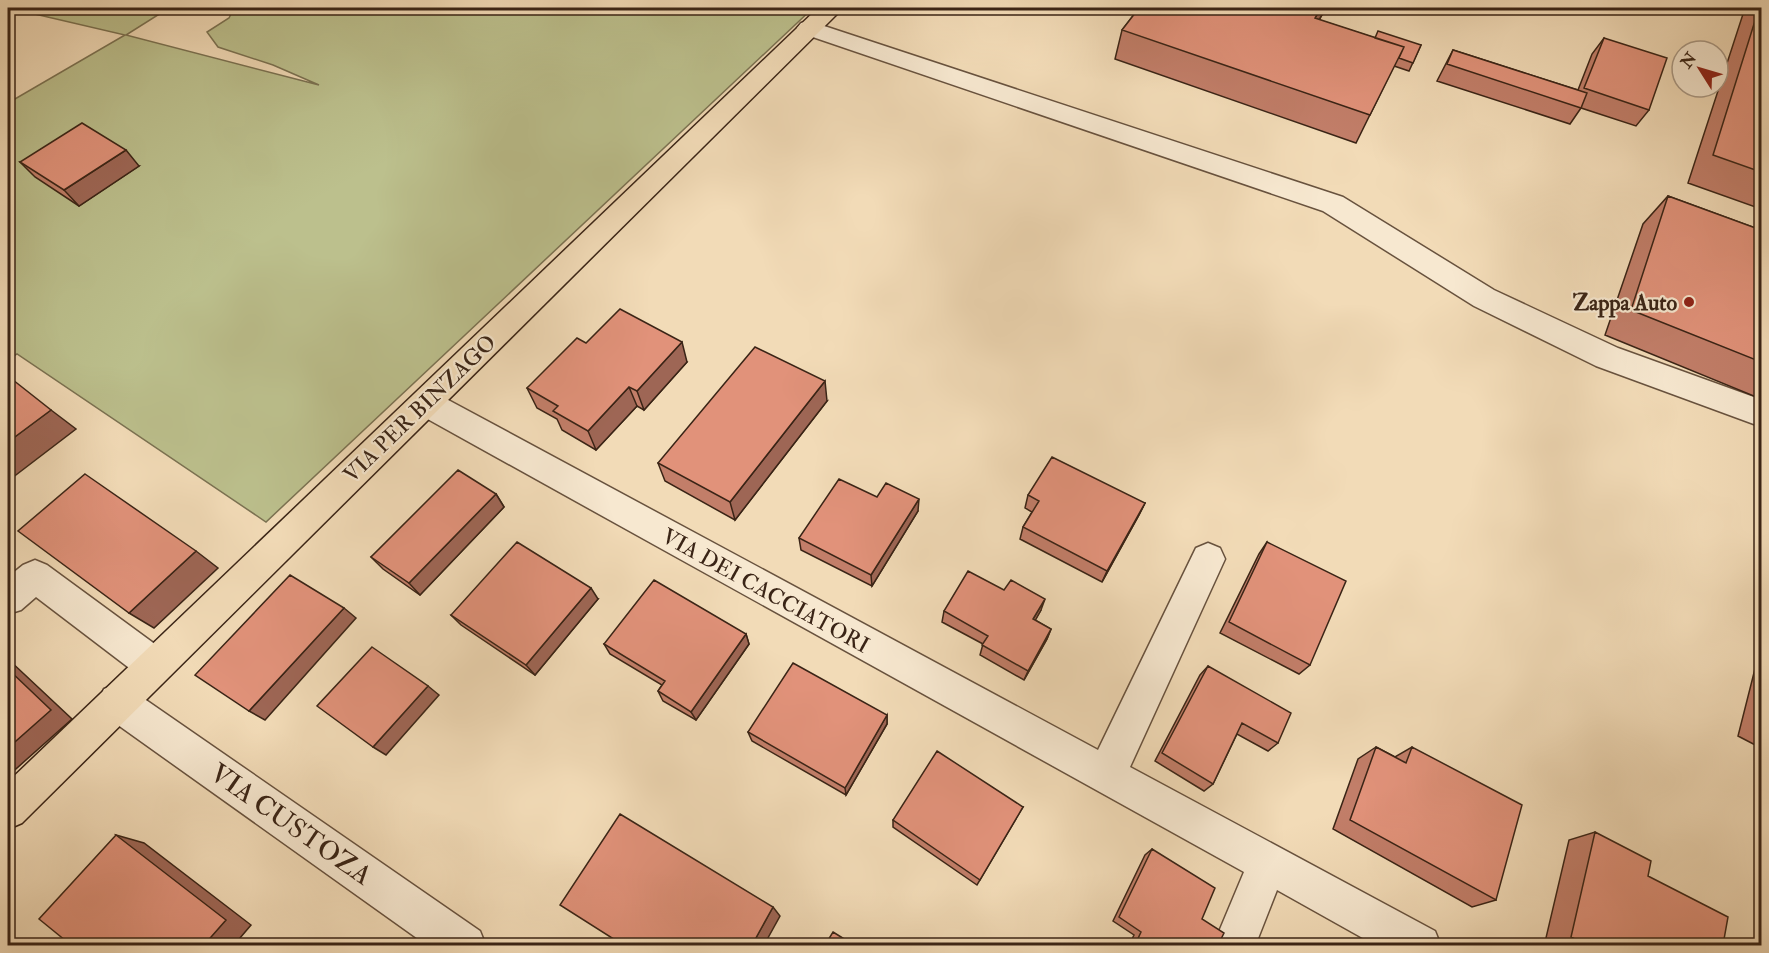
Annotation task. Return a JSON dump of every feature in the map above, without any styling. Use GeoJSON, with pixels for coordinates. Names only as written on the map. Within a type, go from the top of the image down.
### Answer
{"type":"FeatureCollection","features":[{"type":"Feature","properties":{"kind":"main road","name":"VIA PER BINZAGO"},"geometry":{"type":"LineString","coordinates":[[8,808],[820,18]]}},
{"type":"Feature","properties":{"kind":"street"},"geometry":{"type":"LineString","coordinates":[[820,18],[1333,204],[1484,298],[1607,357],[1761,414]]}},
{"type":"Feature","properties":{"kind":"street","name":"VIA DEI CACCIATORI"},"geometry":{"type":"LineString","coordinates":[[426,403],[1420,945]]}},
{"type":"Feature","properties":{"kind":"street"},"geometry":{"type":"LineString","coordinates":[[1106,775],[1208,559]]}},
{"type":"Feature","properties":{"kind":"street"},"geometry":{"type":"LineString","coordinates":[[8,598],[35,576],[154,665]]}},
{"type":"Feature","properties":{"kind":"street","name":"VIA CUSTOZA"},"geometry":{"type":"LineString","coordinates":[[117,702],[465,945]]}},
{"type":"Feature","properties":{"kind":"street"},"geometry":{"type":"LineString","coordinates":[[1234,945],[1268,862]]}},
{"type":"Feature","properties":{"kind":"green space"},"geometry":{"type":"Polygon","coordinates":[[[9,8],[169,8],[126,35],[319,85],[273,65],[218,47],[207,32],[229,18],[234,8],[598,8],[597,10],[601,8],[813,8],[266,522],[17,354],[8,360],[8,103],[125,35],[9,8]]]}},
{"type":"Feature","properties":{"kind":"building"},"geometry":{"type":"Polygon","coordinates":[[[1139,8],[1321,8],[1315,18],[1404,47],[1370,115],[1122,30],[1139,8]]]}},
{"type":"Feature","properties":{"kind":"building"},"geometry":{"type":"Polygon","coordinates":[[[1759,8],[1761,8],[1761,172],[1713,155],[1759,8]]]}},
{"type":"Feature","properties":{"kind":"building"},"geometry":{"type":"Polygon","coordinates":[[[1378,31],[1421,45],[1413,63],[1399,58],[1404,47],[1375,38],[1378,31]]]}},
{"type":"Feature","properties":{"kind":"building"},"geometry":{"type":"Polygon","coordinates":[[[1604,38],[1667,58],[1649,110],[1584,88],[1604,38]]]}},
{"type":"Feature","properties":{"kind":"building"},"geometry":{"type":"Polygon","coordinates":[[[1453,50],[1587,93],[1581,108],[1447,64],[1453,50]]]}},
{"type":"Feature","properties":{"kind":"building"},"geometry":{"type":"Polygon","coordinates":[[[82,123],[126,150],[64,190],[20,162],[82,123]]]}},
{"type":"Feature","properties":{"kind":"building","name":"Zappa Auto"},"geometry":{"type":"Polygon","coordinates":[[[1668,196],[1761,230],[1761,362],[1631,310],[1668,196]]]}},
{"type":"Feature","properties":{"kind":"building"},"geometry":{"type":"Polygon","coordinates":[[[620,309],[682,342],[637,391],[629,387],[588,431],[553,411],[558,406],[527,388],[577,338],[586,343],[620,309]]]}},
{"type":"Feature","properties":{"kind":"building"},"geometry":{"type":"Polygon","coordinates":[[[755,347],[825,381],[730,502],[658,463],[755,347]]]}},
{"type":"Feature","properties":{"kind":"building"},"geometry":{"type":"Polygon","coordinates":[[[8,376],[51,410],[8,442],[8,376]]]}},
{"type":"Feature","properties":{"kind":"building"},"geometry":{"type":"Polygon","coordinates":[[[1052,457],[1145,503],[1107,571],[1023,527],[1039,501],[1028,495],[1052,457]]]}},
{"type":"Feature","properties":{"kind":"building"},"geometry":{"type":"Polygon","coordinates":[[[458,470],[496,494],[409,583],[371,557],[458,470]]]}},
{"type":"Feature","properties":{"kind":"building"},"geometry":{"type":"Polygon","coordinates":[[[85,474],[196,551],[129,613],[18,531],[85,474]]]}},
{"type":"Feature","properties":{"kind":"building"},"geometry":{"type":"Polygon","coordinates":[[[839,479],[877,497],[886,483],[919,499],[871,575],[799,538],[839,479]]]}},
{"type":"Feature","properties":{"kind":"building"},"geometry":{"type":"Polygon","coordinates":[[[517,542],[591,588],[526,665],[451,615],[517,542]]]}},
{"type":"Feature","properties":{"kind":"building"},"geometry":{"type":"Polygon","coordinates":[[[1267,542],[1346,581],[1310,665],[1229,622],[1267,542]]]}},
{"type":"Feature","properties":{"kind":"building"},"geometry":{"type":"Polygon","coordinates":[[[968,571],[1004,590],[1011,580],[1045,599],[1033,619],[1051,629],[1028,671],[982,645],[988,636],[944,611],[968,571]]]}},
{"type":"Feature","properties":{"kind":"building"},"geometry":{"type":"Polygon","coordinates":[[[290,575],[344,608],[249,711],[195,675],[290,575]]]}},
{"type":"Feature","properties":{"kind":"building"},"geometry":{"type":"Polygon","coordinates":[[[654,580],[746,634],[691,712],[658,691],[665,681],[604,644],[654,580]]]}},
{"type":"Feature","properties":{"kind":"building"},"geometry":{"type":"Polygon","coordinates":[[[372,647],[428,686],[373,747],[317,706],[372,647]]]}},
{"type":"Feature","properties":{"kind":"building"},"geometry":{"type":"Polygon","coordinates":[[[793,663],[887,715],[845,788],[748,732],[793,663]]]}},
{"type":"Feature","properties":{"kind":"building"},"geometry":{"type":"Polygon","coordinates":[[[1208,666],[1291,713],[1278,743],[1242,723],[1213,784],[1162,753],[1208,666]]]}},
{"type":"Feature","properties":{"kind":"building"},"geometry":{"type":"Polygon","coordinates":[[[8,669],[51,710],[8,748],[8,669]]]}},
{"type":"Feature","properties":{"kind":"building"},"geometry":{"type":"Polygon","coordinates":[[[1376,747],[1406,763],[1412,747],[1522,805],[1496,900],[1350,820],[1376,747]]]}},
{"type":"Feature","properties":{"kind":"building"},"geometry":{"type":"Polygon","coordinates":[[[937,751],[1023,807],[980,880],[893,820],[937,751]]]}},
{"type":"Feature","properties":{"kind":"building"},"geometry":{"type":"Polygon","coordinates":[[[620,814],[773,907],[752,945],[623,945],[560,905],[620,814]]]}},
{"type":"Feature","properties":{"kind":"building"},"geometry":{"type":"Polygon","coordinates":[[[1595,832],[1651,861],[1648,876],[1728,917],[1723,945],[1587,945],[1571,937],[1595,832]]]}},
{"type":"Feature","properties":{"kind":"building"},"geometry":{"type":"Polygon","coordinates":[[[116,835],[226,920],[204,945],[71,945],[39,919],[116,835]]]}},
{"type":"Feature","properties":{"kind":"building"},"geometry":{"type":"Polygon","coordinates":[[[1152,849],[1215,888],[1202,919],[1224,933],[1218,945],[1135,945],[1141,932],[1119,917],[1152,849]]]}},
{"type":"Feature","properties":{"kind":"building"},"geometry":{"type":"Polygon","coordinates":[[[833,932],[854,945],[825,945],[833,932]]]}},
{"type":"Feature","properties":{"kind":"place","name":"Zappa Auto"},"geometry":{"type":"Point","coordinates":[1689,302]}}]}
